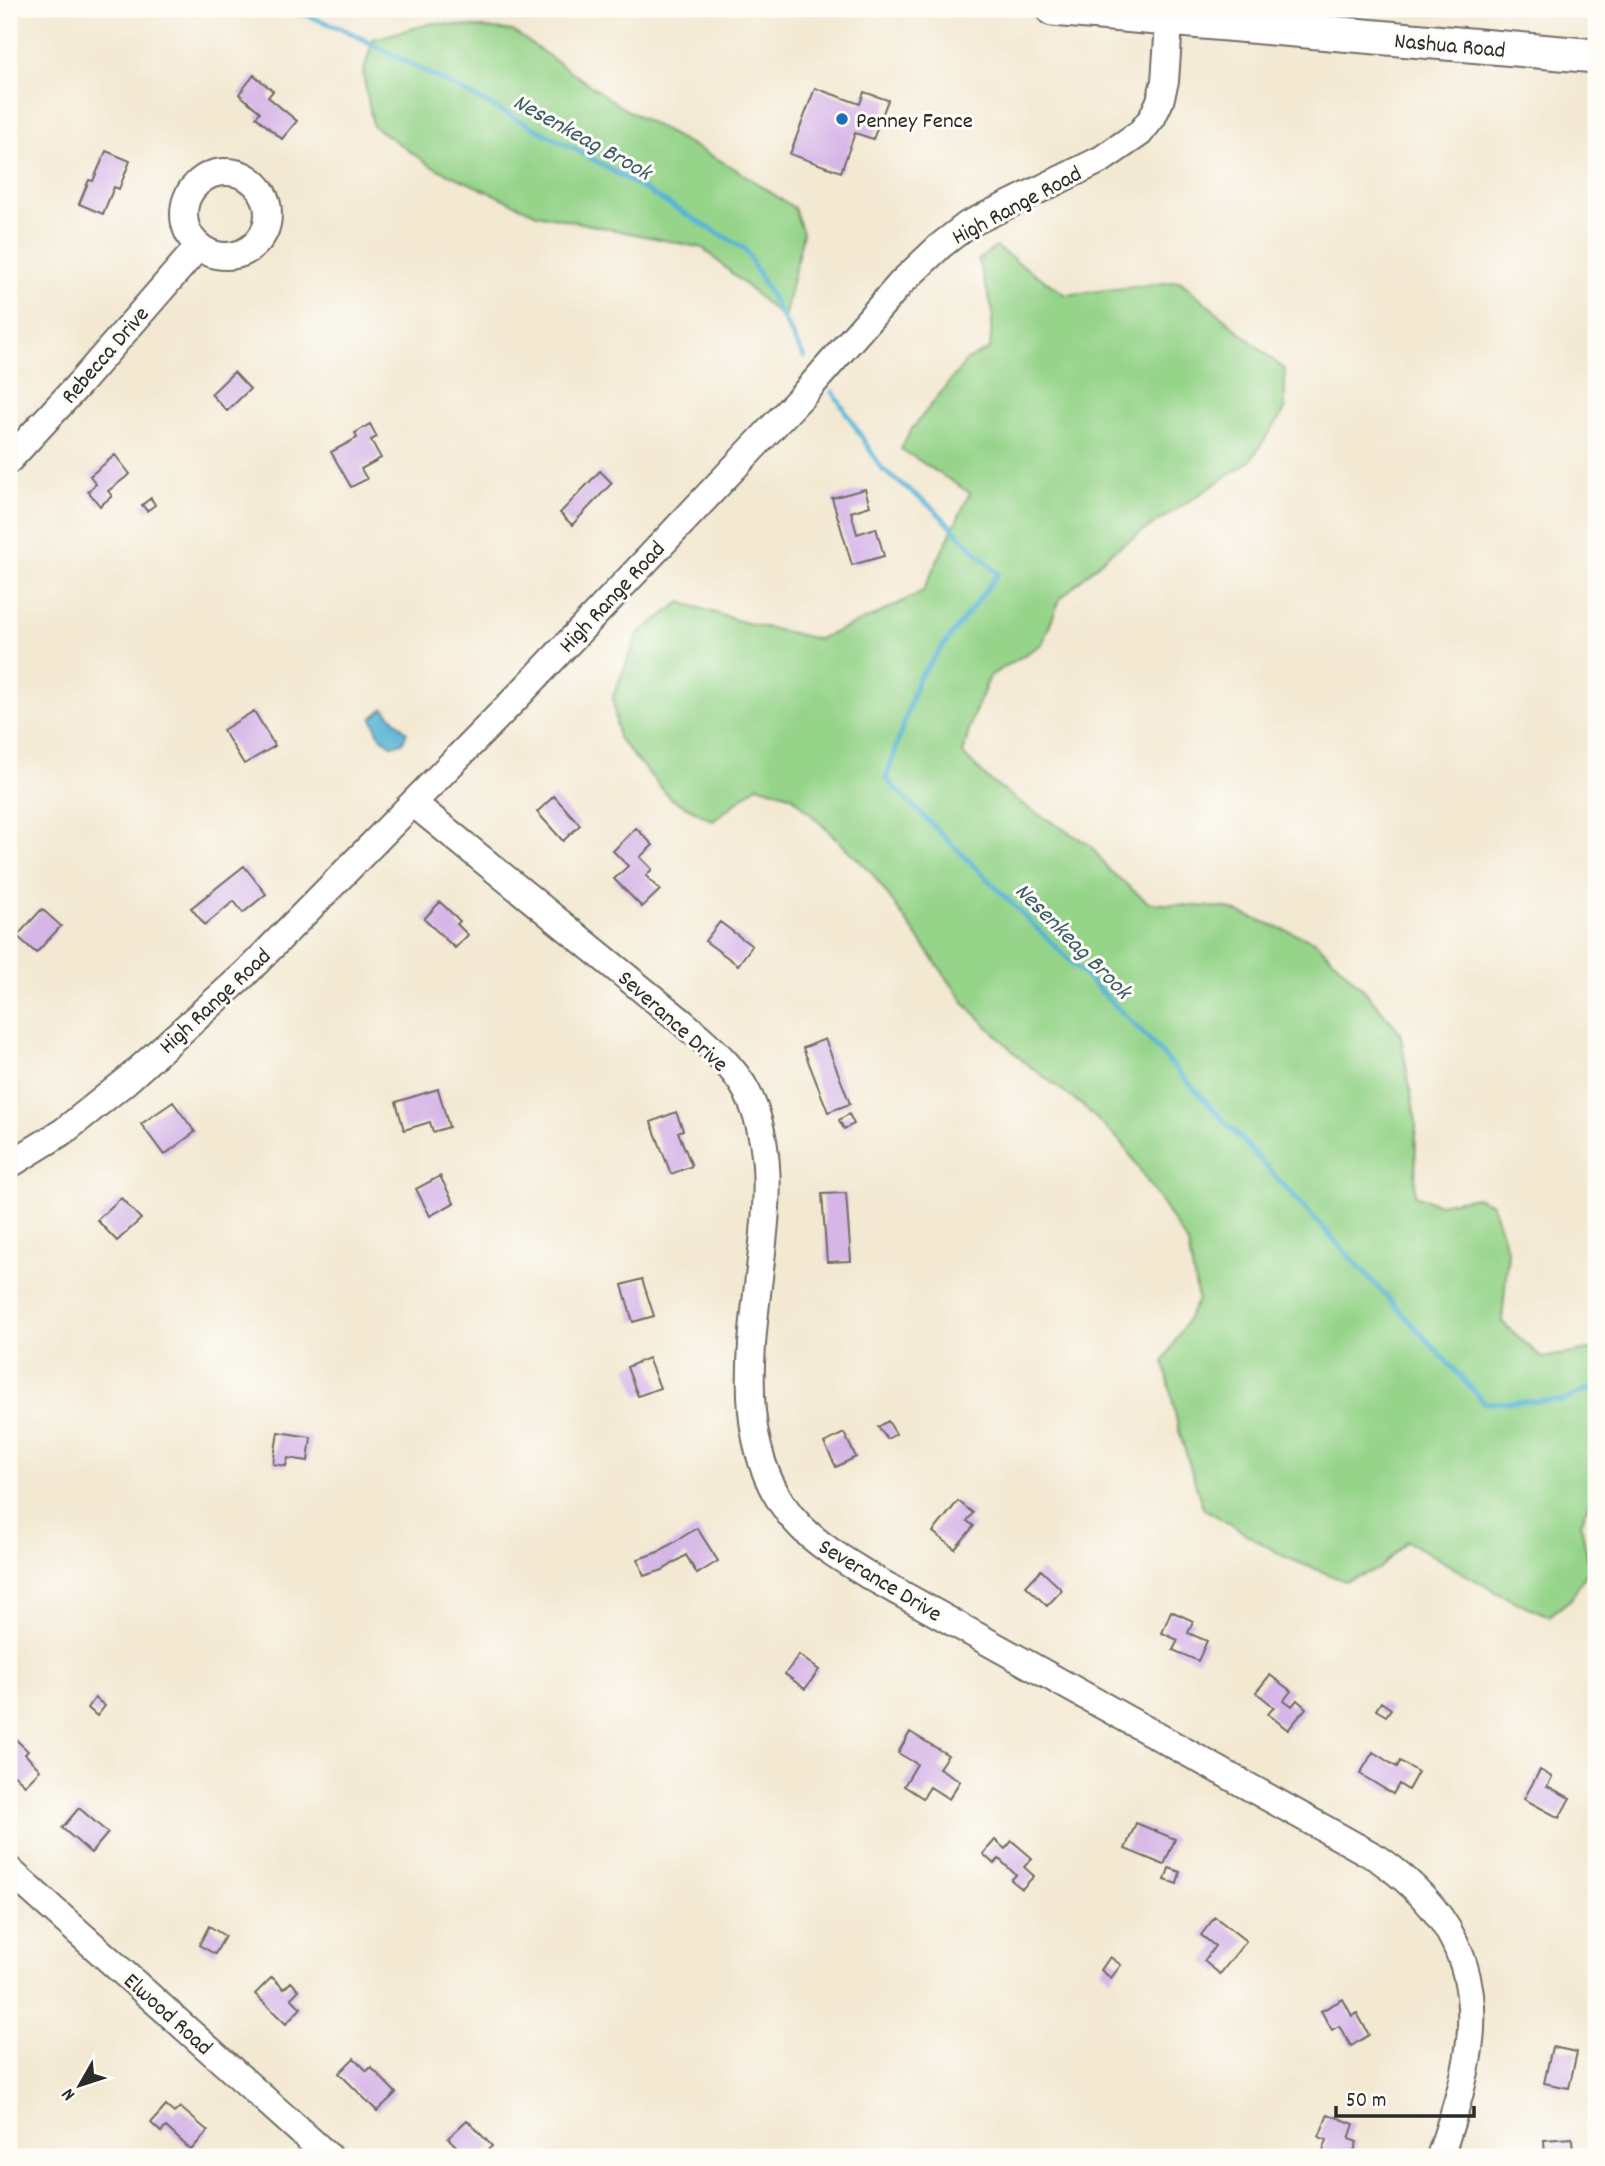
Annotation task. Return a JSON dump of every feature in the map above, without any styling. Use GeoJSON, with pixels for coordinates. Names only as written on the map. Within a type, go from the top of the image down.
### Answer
{"type":"FeatureCollection","features":[{"type":"Feature","properties":{"kind":"main road","name":"Nashua Road"},"geometry":{"type":"LineString","coordinates":[[1053,9],[1170,14],[1596,56]]}},
{"type":"Feature","properties":{"kind":"street","name":"High Range Road"},"geometry":{"type":"LineString","coordinates":[[9,1165],[64,1131],[125,1082],[245,974],[518,696],[803,395],[901,283],[940,246],[967,225],[1102,159],[1140,133],[1152,118],[1160,101],[1165,81],[1170,14]]}},
{"type":"Feature","properties":{"kind":"street","name":"Rebecca Drive"},"geometry":{"type":"LineString","coordinates":[[9,460],[199,246]]}},
{"type":"Feature","properties":{"kind":"street","name":"Severance Drive"},"geometry":{"type":"LineString","coordinates":[[413,803],[682,1022],[720,1057],[746,1089],[761,1130],[767,1173],[766,1217],[751,1368],[754,1431],[758,1454],[770,1484],[786,1511],[834,1554],[871,1577],[1379,1858],[1409,1881],[1432,1904],[1455,1940],[1471,2004],[1466,2069],[1440,2157]]}},
{"type":"Feature","properties":{"kind":"street","name":"Elwood Road"},"geometry":{"type":"LineString","coordinates":[[9,1870],[329,2157]]}},
{"type":"Feature","properties":{"kind":"green space"},"geometry":{"type":"Polygon","coordinates":[[[433,23],[513,31],[621,107],[734,168],[794,208],[803,233],[784,319],[703,248],[537,214],[431,166],[373,126],[363,74],[373,39],[433,23]]]}},
{"type":"Feature","properties":{"kind":"green space"},"geometry":{"type":"Polygon","coordinates":[[[996,247],[1066,295],[1180,281],[1285,370],[1285,410],[1250,461],[1110,553],[1060,599],[1042,644],[990,676],[972,719],[963,754],[988,779],[1028,808],[1090,845],[1110,871],[1149,903],[1226,908],[1315,941],[1365,991],[1400,1032],[1416,1122],[1415,1195],[1439,1204],[1476,1197],[1492,1204],[1508,1252],[1502,1322],[1542,1358],[1596,1349],[1596,1483],[1581,1524],[1589,1567],[1571,1599],[1549,1616],[1503,1596],[1407,1541],[1379,1569],[1345,1581],[1285,1557],[1203,1508],[1179,1431],[1164,1361],[1198,1300],[1188,1244],[1123,1144],[1083,1106],[1023,1061],[967,1006],[871,872],[792,796],[758,785],[713,821],[670,798],[618,738],[613,697],[638,634],[681,602],[746,623],[818,639],[872,617],[923,591],[970,493],[901,449],[911,430],[967,360],[990,349],[993,311],[978,260],[996,247]]]}},
{"type":"Feature","properties":{"kind":"water"},"geometry":{"type":"Polygon","coordinates":[[[384,708],[407,733],[402,743],[391,745],[379,735],[372,718],[384,708]]]}},
{"type":"Feature","properties":{"kind":"building"},"geometry":{"type":"Polygon","coordinates":[[[254,75],[273,91],[268,97],[297,121],[282,139],[256,117],[260,112],[239,94],[254,75]]]}},
{"type":"Feature","properties":{"kind":"building","name":"Penney Fence"},"geometry":{"type":"Polygon","coordinates":[[[815,88],[860,104],[864,92],[888,100],[873,139],[855,133],[841,172],[790,154],[815,88]]]}},
{"type":"Feature","properties":{"kind":"building"},"geometry":{"type":"Polygon","coordinates":[[[106,151],[130,161],[119,189],[114,187],[103,214],[79,204],[106,151]]]}},
{"type":"Feature","properties":{"kind":"building"},"geometry":{"type":"Polygon","coordinates":[[[234,372],[250,389],[227,411],[211,394],[234,372]]]}},
{"type":"Feature","properties":{"kind":"building"},"geometry":{"type":"Polygon","coordinates":[[[370,424],[377,437],[371,440],[381,458],[361,469],[367,479],[351,487],[331,452],[357,438],[355,433],[370,424]]]}},
{"type":"Feature","properties":{"kind":"building"},"geometry":{"type":"Polygon","coordinates":[[[115,455],[130,474],[108,491],[112,496],[100,506],[88,491],[96,484],[90,476],[115,455]]]}},
{"type":"Feature","properties":{"kind":"building"},"geometry":{"type":"Polygon","coordinates":[[[600,471],[612,483],[572,525],[560,513],[600,471]]]}},
{"type":"Feature","properties":{"kind":"building"},"geometry":{"type":"Polygon","coordinates":[[[865,489],[870,506],[851,512],[857,534],[876,528],[884,556],[852,565],[832,498],[865,489]]]}},
{"type":"Feature","properties":{"kind":"building"},"geometry":{"type":"Polygon","coordinates":[[[151,498],[155,505],[147,511],[142,505],[151,498]]]}},
{"type":"Feature","properties":{"kind":"building"},"geometry":{"type":"Polygon","coordinates":[[[254,711],[275,746],[244,764],[223,730],[254,711]]]}},
{"type":"Feature","properties":{"kind":"building"},"geometry":{"type":"Polygon","coordinates":[[[554,796],[580,825],[563,841],[537,812],[554,796]]]}},
{"type":"Feature","properties":{"kind":"building"},"geometry":{"type":"Polygon","coordinates":[[[636,828],[653,845],[640,857],[652,869],[646,876],[660,890],[642,907],[614,879],[628,866],[613,851],[636,828]]]}},
{"type":"Feature","properties":{"kind":"building"},"geometry":{"type":"Polygon","coordinates":[[[244,866],[266,894],[243,913],[234,901],[205,925],[191,908],[244,866]]]}},
{"type":"Feature","properties":{"kind":"building"},"geometry":{"type":"Polygon","coordinates":[[[440,902],[460,921],[457,924],[468,935],[455,948],[424,919],[440,902]]]}},
{"type":"Feature","properties":{"kind":"building"},"geometry":{"type":"Polygon","coordinates":[[[42,909],[61,926],[36,953],[17,936],[42,909]]]}},
{"type":"Feature","properties":{"kind":"building"},"geometry":{"type":"Polygon","coordinates":[[[720,922],[752,946],[738,965],[705,941],[720,922]]]}},
{"type":"Feature","properties":{"kind":"building"},"geometry":{"type":"Polygon","coordinates":[[[825,1039],[850,1104],[828,1112],[803,1048],[825,1039]]]}},
{"type":"Feature","properties":{"kind":"building"},"geometry":{"type":"Polygon","coordinates":[[[438,1089],[449,1127],[433,1132],[430,1122],[404,1130],[396,1102],[438,1089]]]}},
{"type":"Feature","properties":{"kind":"building"},"geometry":{"type":"Polygon","coordinates":[[[173,1102],[195,1132],[164,1155],[141,1124],[173,1102]]]}},
{"type":"Feature","properties":{"kind":"building"},"geometry":{"type":"Polygon","coordinates":[[[676,1112],[683,1130],[678,1132],[692,1166],[671,1174],[651,1122],[676,1112]]]}},
{"type":"Feature","properties":{"kind":"building"},"geometry":{"type":"Polygon","coordinates":[[[849,1114],[854,1124],[844,1129],[839,1120],[849,1114]]]}},
{"type":"Feature","properties":{"kind":"building"},"geometry":{"type":"Polygon","coordinates":[[[440,1176],[454,1203],[430,1216],[416,1189],[440,1176]]]}},
{"type":"Feature","properties":{"kind":"building"},"geometry":{"type":"Polygon","coordinates":[[[846,1193],[851,1261],[827,1262],[822,1194],[846,1193]]]}},
{"type":"Feature","properties":{"kind":"building"},"geometry":{"type":"Polygon","coordinates":[[[121,1198],[141,1219],[117,1241],[97,1220],[121,1198]]]}},
{"type":"Feature","properties":{"kind":"building"},"geometry":{"type":"Polygon","coordinates":[[[642,1279],[654,1316],[633,1322],[622,1285],[642,1279]]]}},
{"type":"Feature","properties":{"kind":"building"},"geometry":{"type":"Polygon","coordinates":[[[648,1358],[660,1388],[638,1396],[627,1367],[648,1358]]]}},
{"type":"Feature","properties":{"kind":"building"},"geometry":{"type":"Polygon","coordinates":[[[888,1421],[896,1434],[887,1439],[878,1427],[888,1421]]]}},
{"type":"Feature","properties":{"kind":"building"},"geometry":{"type":"Polygon","coordinates":[[[278,1432],[311,1437],[308,1461],[288,1458],[286,1466],[273,1464],[278,1432]]]}},
{"type":"Feature","properties":{"kind":"building"},"geometry":{"type":"Polygon","coordinates":[[[844,1433],[856,1457],[836,1467],[824,1443],[844,1433]]]}},
{"type":"Feature","properties":{"kind":"building"},"geometry":{"type":"Polygon","coordinates":[[[958,1501],[973,1513],[967,1521],[974,1526],[955,1549],[933,1532],[958,1501]]]}},
{"type":"Feature","properties":{"kind":"building"},"geometry":{"type":"Polygon","coordinates":[[[697,1528],[718,1561],[697,1574],[686,1555],[663,1570],[644,1576],[638,1559],[658,1552],[697,1528]]]}},
{"type":"Feature","properties":{"kind":"building"},"geometry":{"type":"Polygon","coordinates":[[[1041,1570],[1062,1590],[1047,1606],[1026,1586],[1041,1570]]]}},
{"type":"Feature","properties":{"kind":"building"},"geometry":{"type":"Polygon","coordinates":[[[1171,1611],[1193,1621],[1188,1633],[1207,1641],[1198,1661],[1173,1650],[1178,1640],[1162,1633],[1171,1611]]]}},
{"type":"Feature","properties":{"kind":"building"},"geometry":{"type":"Polygon","coordinates":[[[799,1655],[819,1670],[805,1689],[785,1674],[799,1655]]]}},
{"type":"Feature","properties":{"kind":"building"},"geometry":{"type":"Polygon","coordinates":[[[1270,1675],[1291,1691],[1284,1700],[1292,1706],[1297,1700],[1306,1708],[1288,1730],[1268,1714],[1274,1707],[1256,1692],[1270,1675]]]}},
{"type":"Feature","properties":{"kind":"building"},"geometry":{"type":"Polygon","coordinates":[[[95,1698],[105,1706],[97,1716],[88,1708],[95,1698]]]}},
{"type":"Feature","properties":{"kind":"building"},"geometry":{"type":"Polygon","coordinates":[[[1381,1702],[1391,1709],[1386,1716],[1376,1710],[1381,1702]]]}},
{"type":"Feature","properties":{"kind":"building"},"geometry":{"type":"Polygon","coordinates":[[[910,1732],[948,1755],[939,1768],[960,1781],[949,1799],[930,1787],[923,1798],[904,1786],[917,1764],[898,1753],[910,1732]]]}},
{"type":"Feature","properties":{"kind":"building"},"geometry":{"type":"Polygon","coordinates":[[[9,1733],[28,1751],[25,1754],[40,1770],[25,1785],[9,1770],[9,1733]]]}},
{"type":"Feature","properties":{"kind":"building"},"geometry":{"type":"Polygon","coordinates":[[[1373,1752],[1397,1767],[1400,1761],[1418,1772],[1408,1790],[1399,1784],[1393,1794],[1360,1774],[1373,1752]]]}},
{"type":"Feature","properties":{"kind":"building"},"geometry":{"type":"Polygon","coordinates":[[[1540,1770],[1552,1777],[1547,1786],[1570,1798],[1559,1818],[1524,1799],[1540,1770]]]}},
{"type":"Feature","properties":{"kind":"building"},"geometry":{"type":"Polygon","coordinates":[[[79,1808],[108,1833],[91,1853],[62,1828],[79,1808]]]}},
{"type":"Feature","properties":{"kind":"building"},"geometry":{"type":"Polygon","coordinates":[[[1136,1823],[1175,1839],[1164,1865],[1125,1849],[1136,1823]]]}},
{"type":"Feature","properties":{"kind":"building"},"geometry":{"type":"Polygon","coordinates":[[[995,1840],[1005,1849],[1012,1841],[1032,1858],[1024,1867],[1034,1876],[1022,1889],[1011,1880],[1016,1875],[999,1859],[994,1864],[983,1854],[995,1840]]]}},
{"type":"Feature","properties":{"kind":"building"},"geometry":{"type":"Polygon","coordinates":[[[1169,1868],[1180,1872],[1177,1884],[1165,1880],[1169,1868]]]}},
{"type":"Feature","properties":{"kind":"building"},"geometry":{"type":"Polygon","coordinates":[[[1215,1917],[1246,1941],[1220,1974],[1204,1961],[1215,1946],[1201,1935],[1215,1917]]]}},
{"type":"Feature","properties":{"kind":"building"},"geometry":{"type":"Polygon","coordinates":[[[209,1926],[225,1936],[215,1954],[199,1945],[209,1926]]]}},
{"type":"Feature","properties":{"kind":"building"},"geometry":{"type":"Polygon","coordinates":[[[1110,1957],[1121,1965],[1111,1978],[1101,1970],[1110,1957]]]}},
{"type":"Feature","properties":{"kind":"building"},"geometry":{"type":"Polygon","coordinates":[[[272,1977],[284,1989],[291,1982],[299,1990],[291,1998],[301,2008],[286,2024],[255,1994],[272,1977]]]}},
{"type":"Feature","properties":{"kind":"building"},"geometry":{"type":"Polygon","coordinates":[[[1343,1999],[1352,2016],[1357,2013],[1369,2035],[1351,2046],[1339,2026],[1332,2030],[1321,2011],[1343,1999]]]}},
{"type":"Feature","properties":{"kind":"building"},"geometry":{"type":"Polygon","coordinates":[[[1552,2047],[1577,2052],[1569,2088],[1544,2083],[1552,2047]]]}},
{"type":"Feature","properties":{"kind":"building"},"geometry":{"type":"Polygon","coordinates":[[[354,2058],[367,2071],[371,2067],[396,2093],[377,2111],[339,2073],[354,2058]]]}},
{"type":"Feature","properties":{"kind":"building"},"geometry":{"type":"Polygon","coordinates":[[[166,2106],[174,2113],[180,2107],[208,2131],[191,2150],[166,2127],[161,2132],[151,2123],[166,2106]]]}},
{"type":"Feature","properties":{"kind":"building"},"geometry":{"type":"Polygon","coordinates":[[[1328,2114],[1354,2124],[1349,2139],[1357,2142],[1352,2157],[1321,2156],[1327,2140],[1319,2137],[1328,2114]]]}},
{"type":"Feature","properties":{"kind":"building"},"geometry":{"type":"Polygon","coordinates":[[[467,2120],[492,2146],[481,2157],[467,2157],[448,2138],[467,2120]]]}},
{"type":"Feature","properties":{"kind":"building"},"geometry":{"type":"Polygon","coordinates":[[[1572,2138],[1573,2157],[1545,2157],[1544,2140],[1572,2138]]]}},
{"type":"Feature","properties":{"kind":"waterway","name":"Nesenkeag Brook"},"geometry":{"type":"LineString","coordinates":[[290,9],[345,30],[577,150],[745,249],[804,357]]}},
{"type":"Feature","properties":{"kind":"waterway","name":"Nesenkeag Brook"},"geometry":{"type":"LineString","coordinates":[[833,392],[882,469],[934,509],[998,574],[918,679],[886,779],[1140,1030],[1485,1403],[1564,1400],[1596,1386]]}},
{"type":"Feature","properties":{"kind":"place","name":"Penney Fence"},"geometry":{"type":"Point","coordinates":[842,119]}}]}
